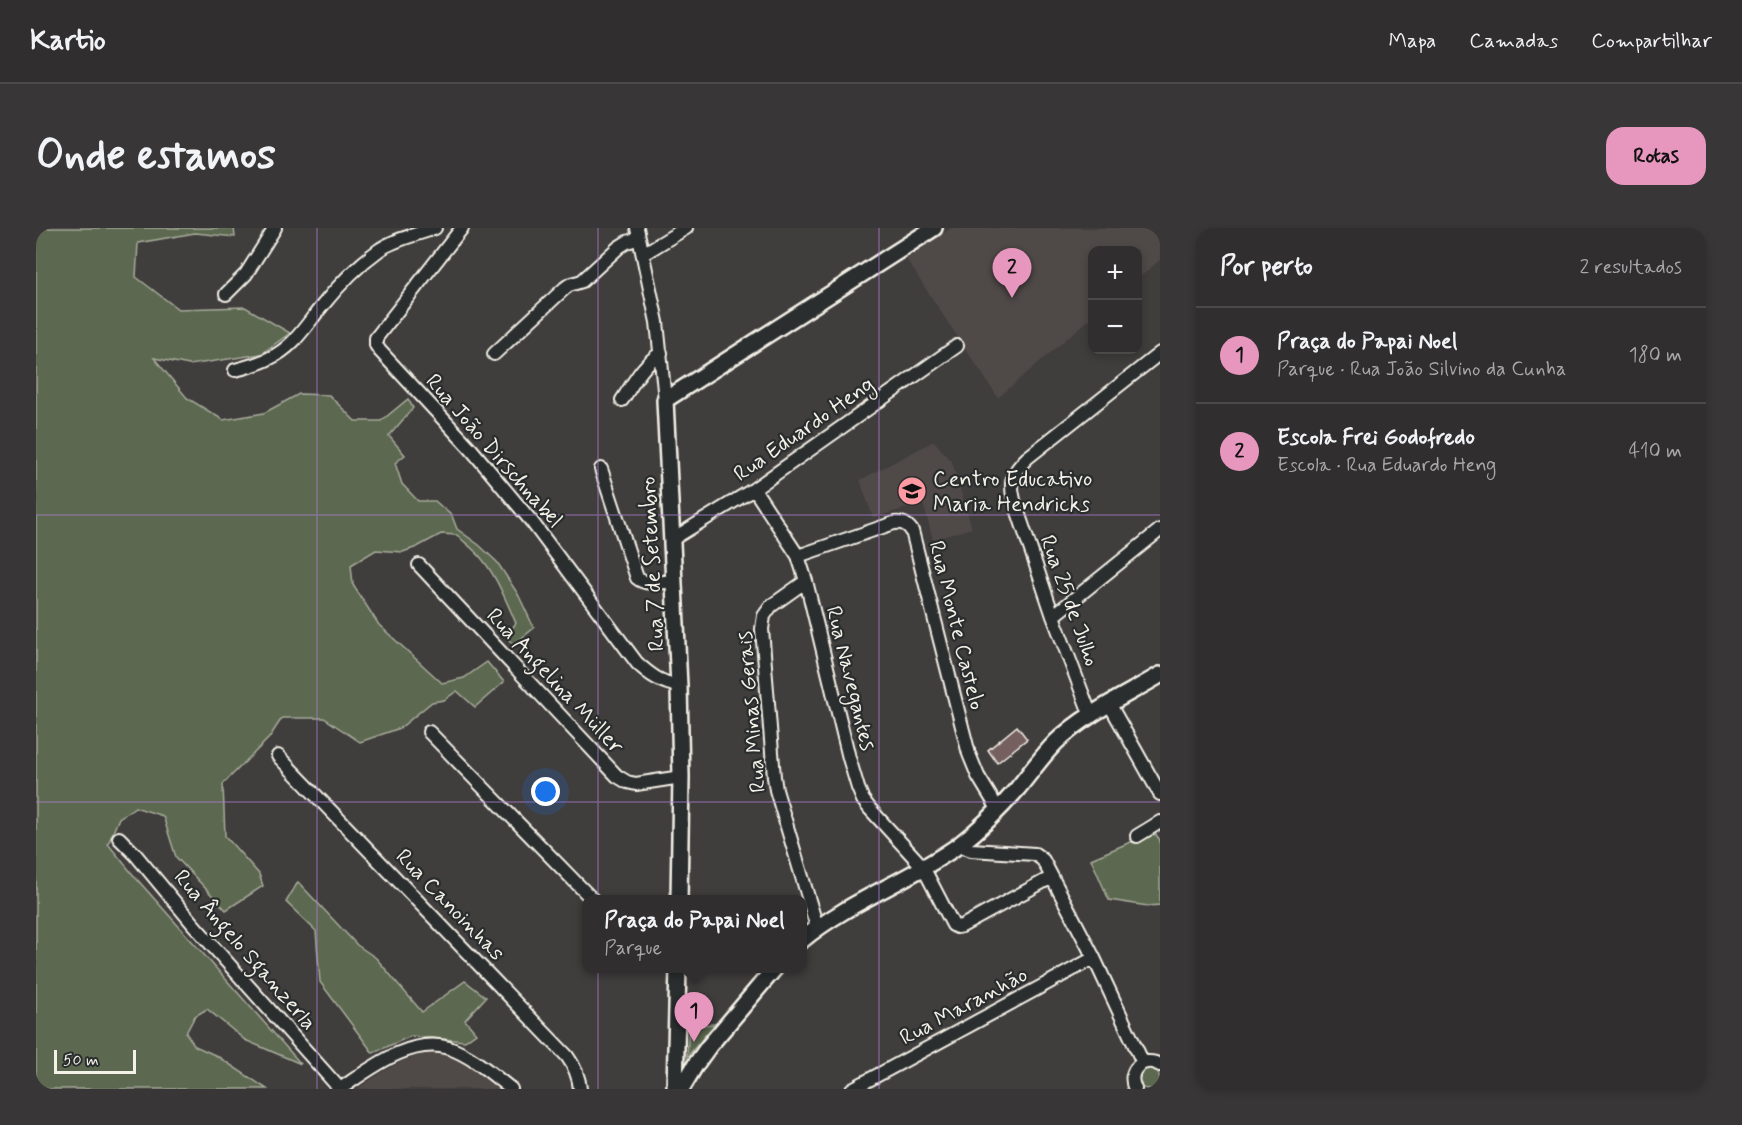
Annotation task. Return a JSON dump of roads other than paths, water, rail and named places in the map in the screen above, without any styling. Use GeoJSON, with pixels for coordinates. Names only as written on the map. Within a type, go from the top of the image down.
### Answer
{"type":"FeatureCollection","features":[{"type":"Feature","properties":{"kind":"street"},"geometry":{"type":"LineString","coordinates":[[226,294],[246,274],[274,228]]}},
{"type":"Feature","properties":{"kind":"street"},"geometry":{"type":"LineString","coordinates":[[235,369],[255,365],[272,358],[292,343],[323,305],[379,250],[435,228]]}},
{"type":"Feature","properties":{"kind":"street","name":"Rua João Dirschnabel"},"geometry":{"type":"LineString","coordinates":[[462,228],[376,338],[376,345],[471,449],[532,522],[637,663],[665,684],[679,686]]}},
{"type":"Feature","properties":{"kind":"street"},"geometry":{"type":"LineString","coordinates":[[643,254],[686,228]]}},
{"type":"Feature","properties":{"kind":"street"},"geometry":{"type":"LineString","coordinates":[[665,400],[934,228]]}},
{"type":"Feature","properties":{"kind":"street"},"geometry":{"type":"LineString","coordinates":[[494,354],[565,288],[582,281],[638,233]]}},
{"type":"Feature","properties":{"kind":"street","name":"Rua 7 de Setembro"},"geometry":{"type":"LineString","coordinates":[[638,233],[657,322],[665,400],[670,540],[679,686],[681,777],[679,895]]}},
{"type":"Feature","properties":{"kind":"street","name":"Rua Eduardo Heng"},"geometry":{"type":"LineString","coordinates":[[670,540],[754,489],[957,346]]}},
{"type":"Feature","properties":{"kind":"street"},"geometry":{"type":"LineString","coordinates":[[622,400],[644,366],[661,353]]}},
{"type":"Feature","properties":{"kind":"street","name":"Rua 25 de Julho"},"geometry":{"type":"LineString","coordinates":[[1091,716],[1053,616],[1014,500],[1011,487],[1012,477],[1027,458],[1160,353]]}},
{"type":"Feature","properties":{"kind":"street"},"geometry":{"type":"LineString","coordinates":[[601,469],[637,578],[646,582],[673,581]]}},
{"type":"Feature","properties":{"kind":"street","name":"Rua Navegantes"},"geometry":{"type":"LineString","coordinates":[[754,489],[798,556],[849,758],[863,800],[923,867],[954,925],[962,926],[1052,877]]}},
{"type":"Feature","properties":{"kind":"street","name":"Rua Monte Castelo"},"geometry":{"type":"LineString","coordinates":[[798,556],[894,523],[902,522],[908,525],[912,531],[969,754],[978,776],[998,809]]}},
{"type":"Feature","properties":{"kind":"street"},"geometry":{"type":"LineString","coordinates":[[1053,616],[1160,530]]}},
{"type":"Feature","properties":{"kind":"street","name":"Rua Angelina Müller"},"geometry":{"type":"LineString","coordinates":[[419,565],[617,776],[627,783],[636,784],[681,777]]}},
{"type":"Feature","properties":{"kind":"street","name":"Rua Minas Gerais"},"geometry":{"type":"LineString","coordinates":[[806,581],[771,606],[764,616],[762,629],[776,790],[817,927]]}},
{"type":"Feature","properties":{"kind":"street"},"geometry":{"type":"LineString","coordinates":[[807,936],[817,927],[958,845],[998,809],[1046,752],[1074,727],[1160,675]]}},
{"type":"Feature","properties":{"kind":"street"},"geometry":{"type":"LineString","coordinates":[[1110,705],[1160,794]]}},
{"type":"Feature","properties":{"kind":"street"},"geometry":{"type":"LineString","coordinates":[[429,732],[588,895]]}},
{"type":"Feature","properties":{"kind":"street","name":"Rua Canoinhas"},"geometry":{"type":"LineString","coordinates":[[279,756],[567,1056],[579,1076],[580,1089]]}},
{"type":"Feature","properties":{"kind":"street"},"geometry":{"type":"LineString","coordinates":[[1137,836],[1160,822]]}},
{"type":"Feature","properties":{"kind":"street","name":"Rua Ângelo Sganzerla"},"geometry":{"type":"LineString","coordinates":[[119,838],[340,1089]]}},
{"type":"Feature","properties":{"kind":"street"},"geometry":{"type":"LineString","coordinates":[[958,845],[971,850],[1035,854],[1043,860],[1094,958],[1143,1063]]}},
{"type":"Feature","properties":{"kind":"street","name":"Rua Maranhão"},"geometry":{"type":"LineString","coordinates":[[852,1089],[1094,958]]}},
{"type":"Feature","properties":{"kind":"street"},"geometry":{"type":"LineString","coordinates":[[675,1089],[678,973]]}},
{"type":"Feature","properties":{"kind":"street"},"geometry":{"type":"LineString","coordinates":[[681,1089],[696,1064],[772,973]]}},
{"type":"Feature","properties":{"kind":"street"},"geometry":{"type":"LineString","coordinates":[[340,1089],[398,1053],[423,1046],[448,1048],[477,1063],[511,1089]]}},
{"type":"Feature","properties":{"kind":"street"},"geometry":{"type":"LineString","coordinates":[[676,1060],[696,1064]]}},
{"type":"Feature","properties":{"kind":"street"},"geometry":{"type":"LineString","coordinates":[[1133,1088],[1132,1078],[1135,1069],[1149,1061],[1160,1065]]}},
{"type":"Feature","properties":{"kind":"place","name":"Escola Frei Godofredo"},"geometry":{"type":"Point","coordinates":[1012,298]}},
{"type":"Feature","properties":{"kind":"place","name":"Centro Educativo Maria Hendricks"},"geometry":{"type":"Point","coordinates":[912,491]}},
{"type":"Feature","properties":{"kind":"place","name":"Praça do Papai Noel"},"geometry":{"type":"Point","coordinates":[694,1042]}}]}
